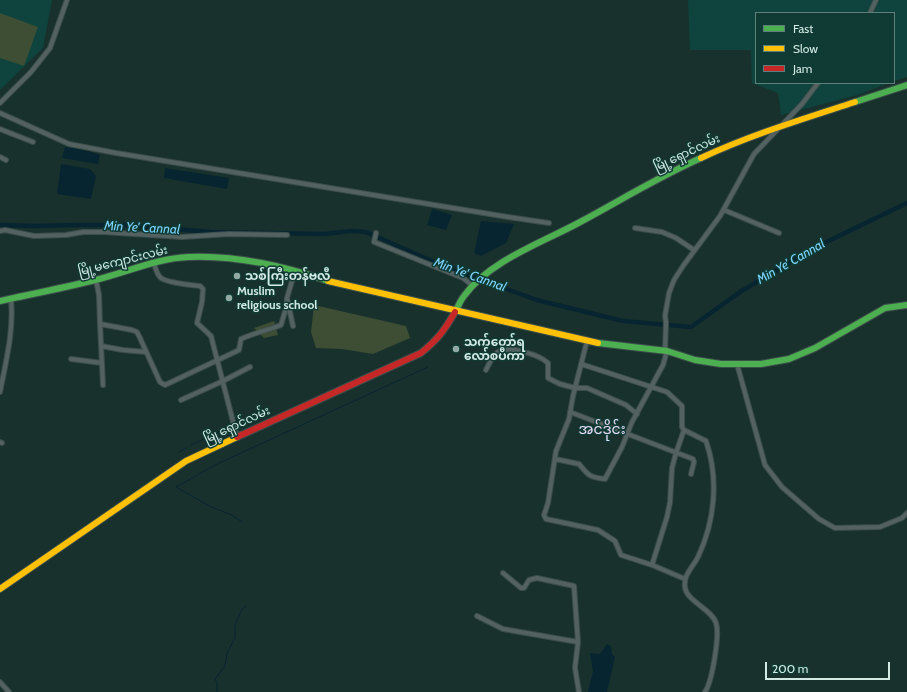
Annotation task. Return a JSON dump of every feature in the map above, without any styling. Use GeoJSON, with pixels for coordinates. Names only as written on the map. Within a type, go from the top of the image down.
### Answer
{"type":"FeatureCollection","features":[{"type":"Feature","properties":{"kind":"main road","name":"မြို့ရှောင်လမ်း"},"geometry":{"type":"LineString","coordinates":[[0,589],[173,469],[237,437],[421,353],[443,332],[455,310],[475,284],[490,271],[524,250],[580,222],[674,170],[718,150],[780,127],[907,85]]}},
{"type":"Feature","properties":{"kind":"main road","name":"မြို့မကျောင်းလမ်း"},"geometry":{"type":"LineString","coordinates":[[0,301],[96,280],[154,263],[188,257],[240,259],[587,341],[666,351],[695,360],[722,364],[761,364],[789,359],[815,348],[885,308],[907,305]]}},
{"type":"Feature","properties":{"kind":"street"},"geometry":{"type":"LineString","coordinates":[[0,103],[31,72],[50,48],[67,0]]}},
{"type":"Feature","properties":{"kind":"street"},"geometry":{"type":"LineString","coordinates":[[870,12],[876,0]]}},
{"type":"Feature","properties":{"kind":"street"},"geometry":{"type":"LineString","coordinates":[[555,459],[579,464],[587,474],[605,479],[663,365],[666,351],[665,316],[669,293],[674,280],[724,210],[754,154],[802,104],[817,84]]}},
{"type":"Feature","properties":{"kind":"street"},"geometry":{"type":"LineString","coordinates":[[0,114],[68,144],[508,218],[549,223]]}},
{"type":"Feature","properties":{"kind":"street"},"geometry":{"type":"LineString","coordinates":[[0,129],[33,142]]}},
{"type":"Feature","properties":{"kind":"street"},"geometry":{"type":"LineString","coordinates":[[0,157],[6,160]]}},
{"type":"Feature","properties":{"kind":"street"},"geometry":{"type":"LineString","coordinates":[[724,210],[779,233]]}},
{"type":"Feature","properties":{"kind":"street"},"geometry":{"type":"LineString","coordinates":[[635,228],[662,232],[676,238],[694,250]]}},
{"type":"Feature","properties":{"kind":"street"},"geometry":{"type":"LineString","coordinates":[[0,231],[5,230],[34,236],[66,235],[83,232],[182,237],[230,234],[287,235]]}},
{"type":"Feature","properties":{"kind":"street"},"geometry":{"type":"LineString","coordinates":[[376,233],[374,242],[475,284]]}},
{"type":"Feature","properties":{"kind":"street"},"geometry":{"type":"LineString","coordinates":[[154,263],[158,276],[161,279],[200,286],[203,289],[202,302],[197,323],[211,336],[237,437]]}},
{"type":"Feature","properties":{"kind":"street"},"geometry":{"type":"LineString","coordinates":[[100,324],[136,332],[160,382],[165,385],[239,350],[241,339],[281,324],[294,271]]}},
{"type":"Feature","properties":{"kind":"street"},"geometry":{"type":"LineString","coordinates":[[96,280],[99,295],[104,385]]}},
{"type":"Feature","properties":{"kind":"street"},"geometry":{"type":"LineString","coordinates":[[288,298],[293,326]]}},
{"type":"Feature","properties":{"kind":"street"},"geometry":{"type":"LineString","coordinates":[[0,392],[12,330],[13,314],[11,299]]}},
{"type":"Feature","properties":{"kind":"street"},"geometry":{"type":"LineString","coordinates":[[587,341],[569,419],[556,451],[548,503],[544,515],[546,519],[598,530],[615,541],[621,555],[652,565],[685,579]]}},
{"type":"Feature","properties":{"kind":"street"},"geometry":{"type":"LineString","coordinates":[[101,346],[146,352]]}},
{"type":"Feature","properties":{"kind":"street"},"geometry":{"type":"LineString","coordinates":[[486,370],[491,360],[499,351],[506,349],[514,350],[545,360],[548,363],[548,378],[560,384],[575,388],[587,388],[610,397],[626,405],[637,414]]}},
{"type":"Feature","properties":{"kind":"street"},"geometry":{"type":"LineString","coordinates":[[71,359],[102,363]]}},
{"type":"Feature","properties":{"kind":"street"},"geometry":{"type":"LineString","coordinates":[[581,364],[667,392],[682,406],[682,427],[684,430],[672,468],[670,502],[667,517],[652,565]]}},
{"type":"Feature","properties":{"kind":"street"},"geometry":{"type":"LineString","coordinates":[[738,364],[765,465],[782,487],[820,519],[835,528],[880,527],[902,518],[907,513]]}},
{"type":"Feature","properties":{"kind":"street"},"geometry":{"type":"LineString","coordinates":[[181,400],[250,367]]}},
{"type":"Feature","properties":{"kind":"street"},"geometry":{"type":"LineString","coordinates":[[570,412],[693,459],[692,474]]}},
{"type":"Feature","properties":{"kind":"street"},"geometry":{"type":"LineString","coordinates":[[684,430],[706,441],[709,450],[713,478],[714,503],[706,537],[698,558],[685,579],[685,588],[688,594],[710,614],[716,623],[716,654],[705,692]]}},
{"type":"Feature","properties":{"kind":"street"},"geometry":{"type":"LineString","coordinates":[[503,573],[521,588],[524,588],[529,580],[537,578],[574,586],[578,642],[575,668],[579,692]]}},
{"type":"Feature","properties":{"kind":"street"},"geometry":{"type":"LineString","coordinates":[[477,616],[503,629],[578,642]]}},
{"type":"Feature","properties":{"kind":"street"},"geometry":{"type":"LineString","coordinates":[[0,682],[9,692]]}},
{"type":"Feature","properties":{"kind":"shaded area"},"geometry":{"type":"Polygon","coordinates":[[[0,0],[52,0],[43,48],[0,90],[0,0]]]}},
{"type":"Feature","properties":{"kind":"shaded area"},"geometry":{"type":"Polygon","coordinates":[[[688,0],[907,0],[907,77],[895,81],[895,12],[755,12],[755,84],[886,84],[857,95],[781,115],[778,93],[752,83],[751,50],[690,50],[688,0]]]}},
{"type":"Feature","properties":{"kind":"shaded area"},"geometry":{"type":"Polygon","coordinates":[[[0,13],[38,27],[24,66],[0,58],[0,13]]]}},
{"type":"Feature","properties":{"kind":"shaded area"},"geometry":{"type":"Polygon","coordinates":[[[314,305],[406,326],[410,338],[373,354],[342,349],[316,348],[311,332],[314,305]]]}},
{"type":"Feature","properties":{"kind":"shaded area"},"geometry":{"type":"Polygon","coordinates":[[[274,321],[278,335],[264,338],[254,328],[274,321]]]}},
{"type":"Feature","properties":{"kind":"water"},"geometry":{"type":"Polygon","coordinates":[[[65,147],[82,149],[100,155],[98,164],[62,158],[65,147]]]}},
{"type":"Feature","properties":{"kind":"water"},"geometry":{"type":"Polygon","coordinates":[[[61,164],[90,169],[96,176],[91,199],[57,194],[61,164]]]}},
{"type":"Feature","properties":{"kind":"water"},"geometry":{"type":"Polygon","coordinates":[[[165,168],[229,178],[227,189],[164,178],[165,168]]]}},
{"type":"Feature","properties":{"kind":"water"},"geometry":{"type":"Polygon","coordinates":[[[432,209],[452,215],[446,230],[427,225],[432,209]]]}},
{"type":"Feature","properties":{"kind":"water"},"geometry":{"type":"Polygon","coordinates":[[[481,221],[514,224],[506,243],[481,256],[474,253],[481,221]]]}},
{"type":"Feature","properties":{"kind":"water"},"geometry":{"type":"Polygon","coordinates":[[[607,644],[611,646],[612,654],[615,657],[607,692],[588,692],[593,671],[590,653],[600,654],[607,644]]]}},
{"type":"Feature","properties":{"kind":"waterway","name":"Min Ye' Cannal"},"geometry":{"type":"LineString","coordinates":[[0,225],[125,225],[211,232],[324,234],[352,231],[366,232],[443,266],[537,300],[623,321],[691,327],[740,292],[814,248],[907,203]]}},
{"type":"Feature","properties":{"kind":"waterway"},"geometry":{"type":"LineString","coordinates":[[242,522],[232,515],[211,507],[176,487],[217,464],[428,367]]}},
{"type":"Feature","properties":{"kind":"waterway"},"geometry":{"type":"LineString","coordinates":[[191,445],[226,429]]}},
{"type":"Feature","properties":{"kind":"waterway"},"geometry":{"type":"LineString","coordinates":[[179,452],[186,448]]}},
{"type":"Feature","properties":{"kind":"waterway"},"geometry":{"type":"LineString","coordinates":[[217,692],[217,683],[215,679],[225,666],[227,653],[235,638],[235,625],[242,609],[246,606]]}},
{"type":"Feature","properties":{"kind":"traffic: fast"},"geometry":{"type":"LineString","coordinates":[[855,102],[907,85]]}},
{"type":"Feature","properties":{"kind":"traffic: fast"},"geometry":{"type":"LineString","coordinates":[[455,312],[463,298],[475,283],[503,262],[656,180],[701,158]]}},
{"type":"Feature","properties":{"kind":"traffic: fast"},"geometry":{"type":"LineString","coordinates":[[0,301],[95,280],[165,260],[189,257],[224,258],[260,263],[277,266],[328,281]]}},
{"type":"Feature","properties":{"kind":"traffic: fast"},"geometry":{"type":"LineString","coordinates":[[598,343],[667,351],[695,360],[721,364],[761,364],[789,359],[815,348],[885,308],[907,305]]}},
{"type":"Feature","properties":{"kind":"traffic: slow"},"geometry":{"type":"LineString","coordinates":[[701,158],[796,121],[855,102]]}},
{"type":"Feature","properties":{"kind":"traffic: slow"},"geometry":{"type":"LineString","coordinates":[[328,281],[598,343]]}},
{"type":"Feature","properties":{"kind":"traffic: slow"},"geometry":{"type":"LineString","coordinates":[[0,589],[186,461],[237,437]]}},
{"type":"Feature","properties":{"kind":"traffic: jam"},"geometry":{"type":"LineString","coordinates":[[237,437],[421,353],[440,334],[455,312]]}},
{"type":"Feature","properties":{"kind":"place","name":"သစ်ကြီးတန်ဗလီ"},"geometry":{"type":"Point","coordinates":[237,276]}},
{"type":"Feature","properties":{"kind":"place","name":"Muslim religious school"},"geometry":{"type":"Point","coordinates":[229,298]}},
{"type":"Feature","properties":{"kind":"place","name":"သက်တော်ရ လော်စပီကာ"},"geometry":{"type":"Point","coordinates":[456,349]}},
{"type":"Feature","properties":{"kind":"district","name":"အင်ဒိုင်း"},"geometry":{"type":"Point","coordinates":[602,430]}}]}
